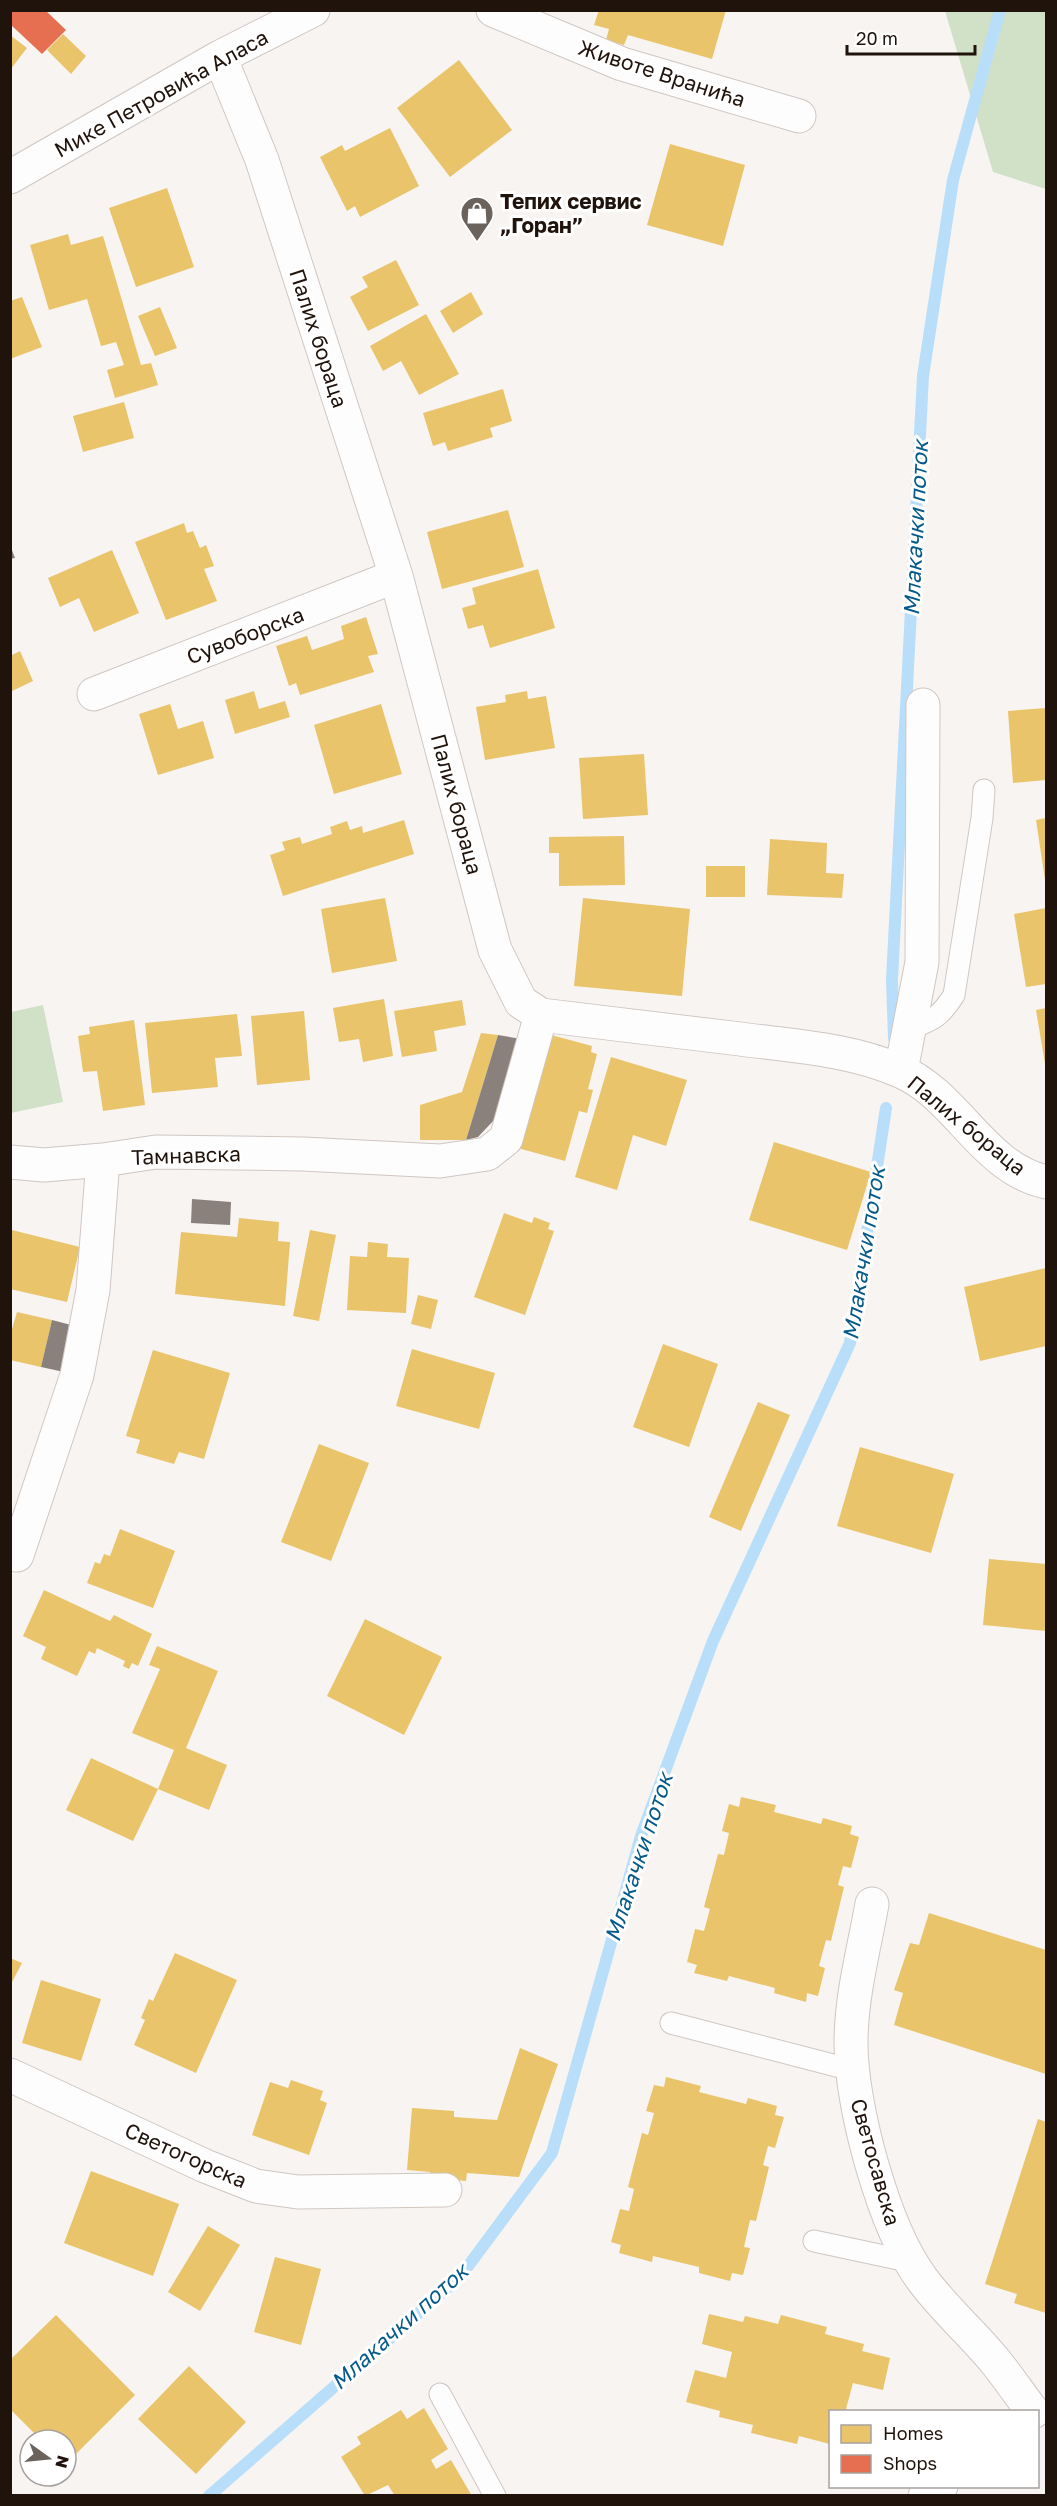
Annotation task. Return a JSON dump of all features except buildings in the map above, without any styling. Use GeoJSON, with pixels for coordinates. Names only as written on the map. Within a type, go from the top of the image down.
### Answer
{"type":"FeatureCollection","features":[{"type":"Feature","properties":{"kind":"street","name":"Мике Петровића Аласа"},"geometry":{"type":"LineString","coordinates":[[10,177],[220,57],[313,10]]}},
{"type":"Feature","properties":{"kind":"street","name":"Животе Вранића"},"geometry":{"type":"LineString","coordinates":[[493,10],[622,64],[799,116]]}},
{"type":"Feature","properties":{"kind":"street","name":"Палих бораца"},"geometry":{"type":"LineString","coordinates":[[220,57],[262,160],[396,576],[495,950],[521,1002],[541,1015],[817,1049],[901,1071],[931,1090],[968,1130],[1000,1158],[1035,1180],[1047,1182]]}},
{"type":"Feature","properties":{"kind":"street","name":"Сувоборска"},"geometry":{"type":"LineString","coordinates":[[94,694],[396,576]]}},
{"type":"Feature","properties":{"kind":"street"},"geometry":{"type":"LineString","coordinates":[[901,1071],[922,962],[923,705]]}},
{"type":"Feature","properties":{"kind":"street","name":"Тамнавска"},"geometry":{"type":"LineString","coordinates":[[16,1555],[77,1375],[93,1290],[103,1160],[156,1152],[303,1154],[440,1161],[487,1154],[506,1139],[541,1015]]}},
{"type":"Feature","properties":{"kind":"street"},"geometry":{"type":"LineString","coordinates":[[10,1162],[44,1165],[103,1160]]}},
{"type":"Feature","properties":{"kind":"street","name":"Светосавска"},"geometry":{"type":"LineString","coordinates":[[872,1904],[855,1998],[852,2070],[879,2188],[895,2230],[922,2280],[996,2362],[1030,2410]]}},
{"type":"Feature","properties":{"kind":"street","name":"Светогорска"},"geometry":{"type":"LineString","coordinates":[[10,2075],[205,2166],[256,2186],[298,2192],[445,2190]]}},
{"type":"Feature","properties":{"kind":"street"},"geometry":{"type":"LineString","coordinates":[[925,2496],[939,2488]]}},
{"type":"Feature","properties":{"kind":"lane"},"geometry":{"type":"LineString","coordinates":[[911,1027],[929,1023],[943,1012],[954,995],[982,818],[984,790]]}},
{"type":"Feature","properties":{"kind":"lane"},"geometry":{"type":"LineString","coordinates":[[671,2023],[852,2070]]}},
{"type":"Feature","properties":{"kind":"lane"},"geometry":{"type":"LineString","coordinates":[[814,2241],[912,2262]]}},
{"type":"Feature","properties":{"kind":"lane"},"geometry":{"type":"LineString","coordinates":[[440,2394],[495,2496]]}},
{"type":"Feature","properties":{"kind":"green space"},"geometry":{"type":"Polygon","coordinates":[[[945,11],[1046,11],[1046,189],[993,172],[945,11]]]}},
{"type":"Feature","properties":{"kind":"green space"},"geometry":{"type":"Polygon","coordinates":[[[43,1005],[63,1102],[11,1113],[11,1012],[43,1005]]]}},
{"type":"Feature","properties":{"kind":"waterway","name":"Млакачки поток"},"geometry":{"type":"LineString","coordinates":[[894,1038],[892,980],[923,376],[953,180],[1000,10]]}},
{"type":"Feature","properties":{"kind":"waterway","name":"Млакачки поток"},"geometry":{"type":"LineString","coordinates":[[209,2496],[460,2277],[552,2153],[641,1836],[713,1641],[850,1343],[886,1108]]}},
{"type":"Feature","properties":{"kind":"place","name":"Тепих сервис „Горан”"},"geometry":{"type":"Point","coordinates":[477,242]}}]}
